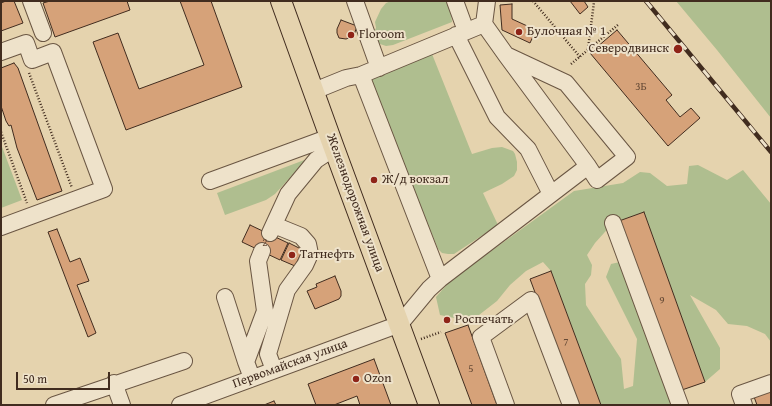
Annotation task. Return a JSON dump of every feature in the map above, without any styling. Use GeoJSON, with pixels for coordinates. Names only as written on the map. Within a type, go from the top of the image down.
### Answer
{"type":"FeatureCollection","features":[{"type":"Feature","properties":{"kind":"main road","name":"Железнодорожная улица"},"geometry":{"type":"LineString","coordinates":[[281,1],[429,405]]}},
{"type":"Feature","properties":{"kind":"street"},"geometry":{"type":"LineString","coordinates":[[30,1],[42,33]]}},
{"type":"Feature","properties":{"kind":"street"},"geometry":{"type":"LineString","coordinates":[[355,1],[379,68]]}},
{"type":"Feature","properties":{"kind":"street"},"geometry":{"type":"LineString","coordinates":[[455,1],[461,33],[497,117],[528,149],[551,194]]}},
{"type":"Feature","properties":{"kind":"street"},"geometry":{"type":"LineString","coordinates":[[487,1],[484,24],[506,55],[588,166],[597,180],[627,157],[566,83],[506,55]]}},
{"type":"Feature","properties":{"kind":"street"},"geometry":{"type":"LineString","coordinates":[[314,91],[346,78],[361,75],[379,68],[484,24]]}},
{"type":"Feature","properties":{"kind":"street"},"geometry":{"type":"LineString","coordinates":[[1,52],[26,43],[32,60],[53,52],[104,189],[1,227]]}},
{"type":"Feature","properties":{"kind":"street"},"geometry":{"type":"LineString","coordinates":[[361,75],[440,279]]}},
{"type":"Feature","properties":{"kind":"street"},"geometry":{"type":"LineString","coordinates":[[210,181],[332,143]]}},
{"type":"Feature","properties":{"kind":"street"},"geometry":{"type":"LineString","coordinates":[[274,370],[268,354],[286,290],[305,265],[310,254],[308,244],[301,236],[272,230],[288,194],[332,143]]}},
{"type":"Feature","properties":{"kind":"street"},"geometry":{"type":"LineString","coordinates":[[400,324],[429,289],[440,279],[588,166]]}},
{"type":"Feature","properties":{"kind":"street"},"geometry":{"type":"LineString","coordinates":[[613,223],[680,405]]}},
{"type":"Feature","properties":{"kind":"street"},"geometry":{"type":"LineString","coordinates":[[246,362],[265,311],[258,261],[262,252]]}},
{"type":"Feature","properties":{"kind":"street"},"geometry":{"type":"LineString","coordinates":[[225,297],[252,378]]}},
{"type":"Feature","properties":{"kind":"street"},"geometry":{"type":"LineString","coordinates":[[506,405],[481,337],[531,300],[571,405]]}},
{"type":"Feature","properties":{"kind":"street","name":"Первомайская улица"},"geometry":{"type":"LineString","coordinates":[[180,405],[400,324]]}},
{"type":"Feature","properties":{"kind":"street"},"geometry":{"type":"LineString","coordinates":[[54,405],[184,361]]}},
{"type":"Feature","properties":{"kind":"street"},"geometry":{"type":"LineString","coordinates":[[744,405],[740,394],[771,383]]}},
{"type":"Feature","properties":{"kind":"street"},"geometry":{"type":"LineString","coordinates":[[114,384],[122,405]]}},
{"type":"Feature","properties":{"kind":"path"},"geometry":{"type":"LineString","coordinates":[[533,1],[580,57]]}},
{"type":"Feature","properties":{"kind":"path"},"geometry":{"type":"LineString","coordinates":[[588,50],[594,2]]}},
{"type":"Feature","properties":{"kind":"path"},"geometry":{"type":"LineString","coordinates":[[571,64],[619,24]]}},
{"type":"Feature","properties":{"kind":"path"},"geometry":{"type":"LineString","coordinates":[[32,60],[25,62],[76,200]]}},
{"type":"Feature","properties":{"kind":"path"},"geometry":{"type":"LineString","coordinates":[[1,132],[32,216]]}},
{"type":"Feature","properties":{"kind":"path"},"geometry":{"type":"LineString","coordinates":[[420,339],[441,332]]}},
{"type":"Feature","properties":{"kind":"green space"},"geometry":{"type":"Polygon","coordinates":[[[391,1],[447,1],[452,22],[393,45],[386,46],[380,44],[376,41],[374,32],[376,28],[375,22],[381,9],[386,3],[391,1]]]}},
{"type":"Feature","properties":{"kind":"green space"},"geometry":{"type":"Polygon","coordinates":[[[676,1],[771,1],[771,118],[717,50],[676,1]]]}},
{"type":"Feature","properties":{"kind":"green space"},"geometry":{"type":"Polygon","coordinates":[[[432,54],[472,154],[492,148],[502,147],[513,151],[517,162],[517,170],[514,176],[502,184],[483,193],[498,225],[454,254],[442,253],[438,249],[369,79],[432,54]]]}},
{"type":"Feature","properties":{"kind":"green space"},"geometry":{"type":"Polygon","coordinates":[[[1,144],[22,200],[1,208],[1,144]]]}},
{"type":"Feature","properties":{"kind":"green space"},"geometry":{"type":"Polygon","coordinates":[[[307,159],[275,194],[266,200],[225,215],[217,193],[307,159]]]}},
{"type":"Feature","properties":{"kind":"green space"},"geometry":{"type":"Polygon","coordinates":[[[698,165],[727,180],[743,170],[771,204],[771,342],[765,334],[747,326],[728,324],[716,310],[690,295],[720,348],[720,369],[705,382],[644,212],[613,223],[595,243],[587,255],[592,265],[591,275],[585,284],[586,305],[621,359],[624,389],[633,386],[637,339],[606,277],[611,264],[620,262],[676,405],[601,405],[551,271],[543,262],[526,271],[510,285],[497,301],[479,315],[459,319],[440,315],[436,297],[450,281],[574,191],[623,183],[640,172],[650,173],[667,186],[687,184],[689,166],[698,165]]]}},
{"type":"Feature","properties":{"kind":"building"},"geometry":{"type":"Polygon","coordinates":[[[6,1],[14,1],[23,23],[1,31],[1,3],[6,1]]]}},
{"type":"Feature","properties":{"kind":"building"},"geometry":{"type":"Polygon","coordinates":[[[50,1],[127,1],[130,10],[55,37],[43,3],[50,1]]]}},
{"type":"Feature","properties":{"kind":"building"},"geometry":{"type":"Polygon","coordinates":[[[180,1],[211,1],[242,87],[126,130],[93,42],[118,33],[139,89],[204,65],[180,1]]]}},
{"type":"Feature","properties":{"kind":"building"},"geometry":{"type":"Polygon","coordinates":[[[570,1],[584,1],[588,7],[580,14],[570,1]]]}},
{"type":"Feature","properties":{"kind":"building"},"geometry":{"type":"Polygon","coordinates":[[[512,4],[512,19],[536,30],[530,43],[502,30],[500,5],[512,4]]]}},
{"type":"Feature","properties":{"kind":"building"},"geometry":{"type":"Polygon","coordinates":[[[341,20],[357,26],[354,35],[350,34],[349,38],[346,39],[339,38],[337,29],[341,20]]]}},
{"type":"Feature","properties":{"kind":"building","name":"Северодвинск"},"geometry":{"type":"Polygon","coordinates":[[[617,30],[672,95],[666,100],[680,117],[691,108],[700,118],[668,146],[590,53],[617,30]]]}},
{"type":"Feature","properties":{"kind":"building"},"geometry":{"type":"Polygon","coordinates":[[[14,63],[18,68],[62,191],[37,200],[17,148],[11,125],[9,126],[6,121],[1,106],[1,68],[14,63]]]}},
{"type":"Feature","properties":{"kind":"building"},"geometry":{"type":"Polygon","coordinates":[[[644,212],[705,382],[679,391],[619,221],[644,212]]]}},
{"type":"Feature","properties":{"kind":"building"},"geometry":{"type":"Polygon","coordinates":[[[250,225],[288,243],[280,260],[242,242],[250,225]]]}},
{"type":"Feature","properties":{"kind":"building"},"geometry":{"type":"Polygon","coordinates":[[[57,229],[70,262],[80,258],[89,281],[77,285],[96,333],[88,337],[48,232],[57,229]]]}},
{"type":"Feature","properties":{"kind":"building","name":"Татнефть"},"geometry":{"type":"Polygon","coordinates":[[[289,243],[303,250],[295,266],[281,260],[289,243]]]}},
{"type":"Feature","properties":{"kind":"building"},"geometry":{"type":"Polygon","coordinates":[[[551,271],[601,405],[577,405],[530,279],[551,271]]]}},
{"type":"Feature","properties":{"kind":"building"},"geometry":{"type":"Polygon","coordinates":[[[335,276],[341,291],[341,296],[339,299],[315,309],[307,291],[317,287],[316,284],[335,276]]]}},
{"type":"Feature","properties":{"kind":"building"},"geometry":{"type":"Polygon","coordinates":[[[468,325],[497,405],[472,405],[445,333],[468,325]]]}},
{"type":"Feature","properties":{"kind":"building"},"geometry":{"type":"Polygon","coordinates":[[[374,359],[391,405],[360,405],[357,396],[334,405],[316,405],[308,384],[374,359]]]}},
{"type":"Feature","properties":{"kind":"building"},"geometry":{"type":"Polygon","coordinates":[[[771,387],[771,405],[757,405],[753,394],[771,387]]]}},
{"type":"Feature","properties":{"kind":"building"},"geometry":{"type":"Polygon","coordinates":[[[274,401],[276,405],[264,405],[274,401]]]}},
{"type":"Feature","properties":{"kind":"railway"},"geometry":{"type":"LineString","coordinates":[[646,1],[771,152]]}},
{"type":"Feature","properties":{"kind":"place","name":"Булочная № 1"},"geometry":{"type":"Point","coordinates":[519,32]}},
{"type":"Feature","properties":{"kind":"place","name":"Floroom"},"geometry":{"type":"Point","coordinates":[351,35]}},
{"type":"Feature","properties":{"kind":"place","name":"Северодвинск"},"geometry":{"type":"Point","coordinates":[678,49]}},
{"type":"Feature","properties":{"kind":"place","name":"Ж/д вокзал"},"geometry":{"type":"Point","coordinates":[374,180]}},
{"type":"Feature","properties":{"kind":"place","name":"Татнефть"},"geometry":{"type":"Point","coordinates":[292,255]}},
{"type":"Feature","properties":{"kind":"place","name":"Роспечать"},"geometry":{"type":"Point","coordinates":[447,320]}},
{"type":"Feature","properties":{"kind":"place","name":"Ozon"},"geometry":{"type":"Point","coordinates":[356,379]}}]}
